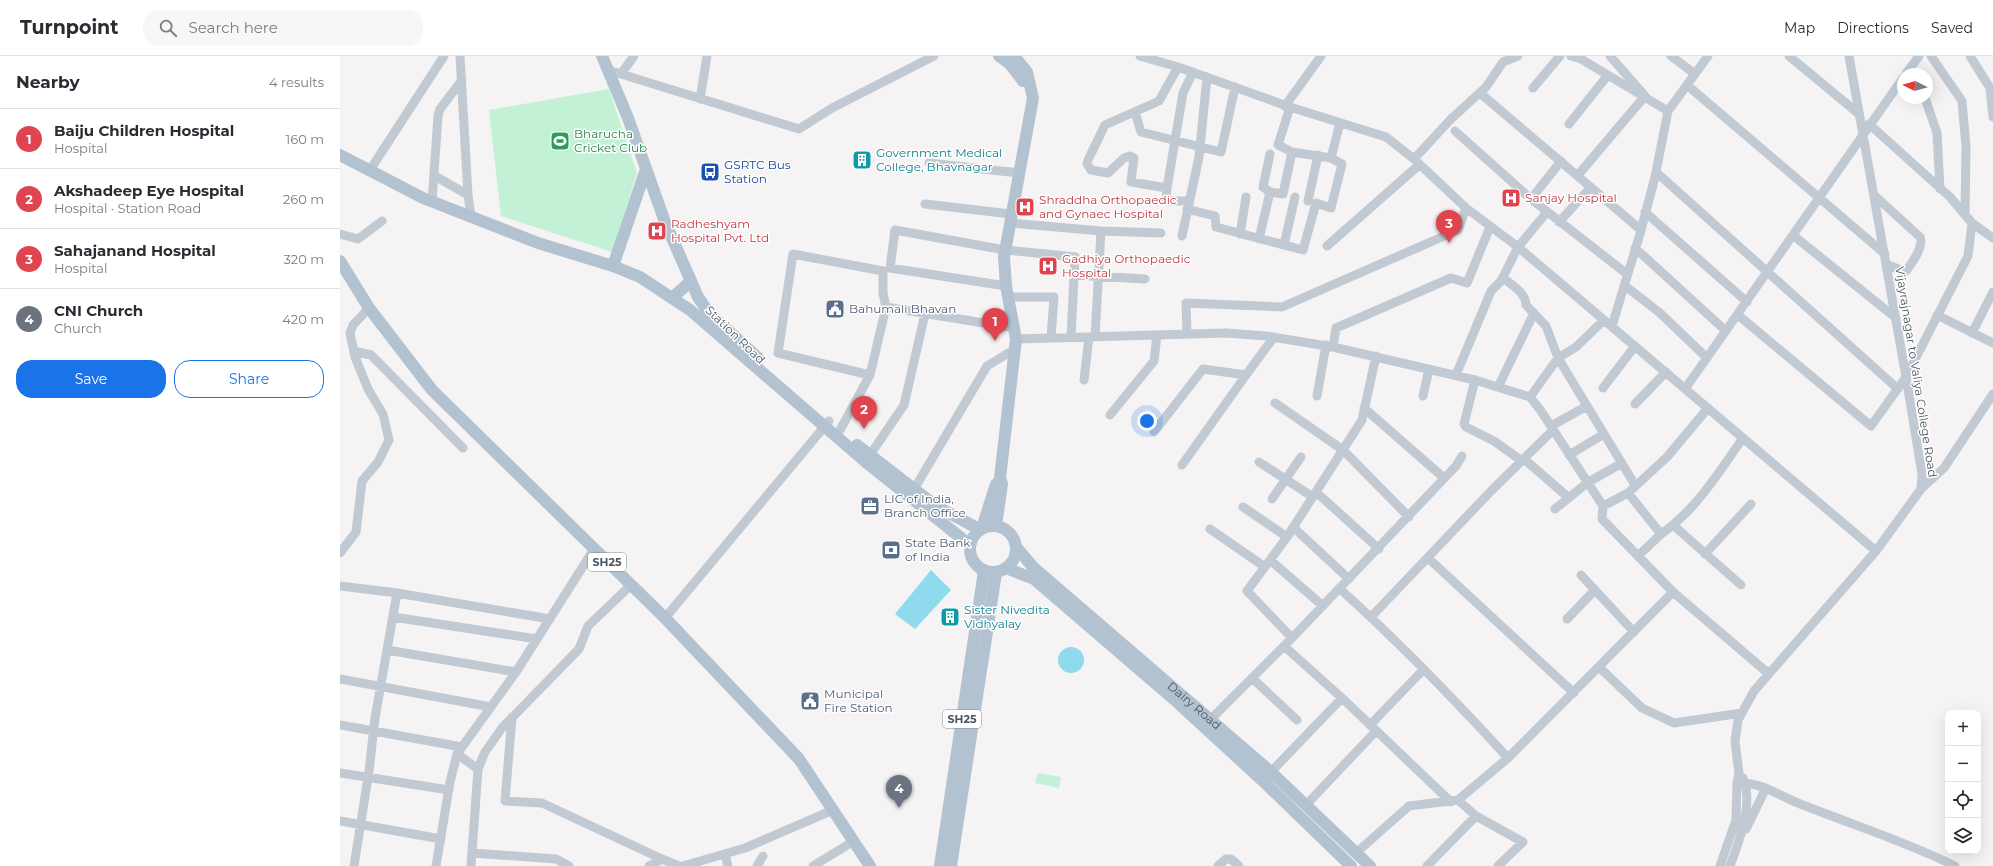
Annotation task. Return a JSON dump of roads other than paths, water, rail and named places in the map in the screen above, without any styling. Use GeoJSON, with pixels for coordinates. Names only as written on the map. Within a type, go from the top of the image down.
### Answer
{"type":"FeatureCollection","features":[{"type":"Feature","properties":{"kind":"main road","name":"Station Road"},"geometry":{"type":"LineString","coordinates":[[602,56],[628,118],[665,222],[698,297],[709,313],[827,424],[840,430],[913,491],[936,506],[980,529]]}},
{"type":"Feature","properties":{"kind":"main road"},"geometry":{"type":"LineString","coordinates":[[999,56],[1016,71],[1032,98]]}},
{"type":"Feature","properties":{"kind":"main road"},"geometry":{"type":"LineString","coordinates":[[1001,570],[984,571],[972,561],[970,546],[972,538],[980,529],[1000,478],[1015,339],[1007,292],[1005,250],[1032,98],[1026,72],[1014,56]]}},
{"type":"Feature","properties":{"kind":"main road"},"geometry":{"type":"LineString","coordinates":[[340,155],[432,202],[538,244],[613,266],[640,277],[690,310],[827,424],[866,463],[970,546]]}},
{"type":"Feature","properties":{"kind":"main road"},"geometry":{"type":"LineString","coordinates":[[613,266],[646,169]]}},
{"type":"Feature","properties":{"kind":"main road","name":"SH25"},"geometry":{"type":"LineString","coordinates":[[340,261],[369,308],[432,390],[665,618],[799,759],[870,866]]}},
{"type":"Feature","properties":{"kind":"main road"},"geometry":{"type":"LineString","coordinates":[[672,298],[691,281]]}},
{"type":"Feature","properties":{"kind":"main road"},"geometry":{"type":"LineString","coordinates":[[996,526],[1002,484],[1000,478]]}},
{"type":"Feature","properties":{"kind":"main road"},"geometry":{"type":"LineString","coordinates":[[951,866],[1001,570],[1015,555],[1016,547],[1010,533],[996,526],[980,529]]}},
{"type":"Feature","properties":{"kind":"main road","name":"Dairy Road"},"geometry":{"type":"LineString","coordinates":[[1016,547],[1033,567],[1207,723],[1267,776],[1306,805],[1367,865]]}},
{"type":"Feature","properties":{"kind":"main road","name":"Dairy Road"},"geometry":{"type":"LineString","coordinates":[[1001,570],[1034,578],[1207,723]]}},
{"type":"Feature","properties":{"kind":"main road","name":"SH25"},"geometry":{"type":"LineString","coordinates":[[940,866],[984,571]]}},
{"type":"Feature","properties":{"kind":"main road","name":"Dairy Road"},"geometry":{"type":"LineString","coordinates":[[1267,776],[1351,866]]}},
{"type":"Feature","properties":{"kind":"street"},"geometry":{"type":"LineString","coordinates":[[370,170],[444,56]]}},
{"type":"Feature","properties":{"kind":"street"},"geometry":{"type":"LineString","coordinates":[[460,56],[468,195],[471,217]]}},
{"type":"Feature","properties":{"kind":"street"},"geometry":{"type":"LineString","coordinates":[[621,74],[634,56]]}},
{"type":"Feature","properties":{"kind":"street"},"geometry":{"type":"LineString","coordinates":[[700,99],[707,56]]}},
{"type":"Feature","properties":{"kind":"street"},"geometry":{"type":"LineString","coordinates":[[608,70],[799,129],[832,108],[934,56]]}},
{"type":"Feature","properties":{"kind":"street"},"geometry":{"type":"LineString","coordinates":[[1140,56],[1193,72],[1288,107],[1386,137],[1417,162],[1466,208],[1518,247],[1876,551]]}},
{"type":"Feature","properties":{"kind":"street"},"geometry":{"type":"LineString","coordinates":[[1270,154],[1263,187],[1270,192],[1283,194],[1332,208],[1342,164],[1331,158],[1292,152],[1278,145],[1288,107],[1321,56]]}},
{"type":"Feature","properties":{"kind":"street"},"geometry":{"type":"LineString","coordinates":[[1327,246],[1417,162],[1451,119],[1486,86],[1502,62],[1518,56]]}},
{"type":"Feature","properties":{"kind":"street"},"geometry":{"type":"LineString","coordinates":[[1533,88],[1560,56]]}},
{"type":"Feature","properties":{"kind":"street"},"geometry":{"type":"LineString","coordinates":[[1571,56],[1581,59],[1668,111]]}},
{"type":"Feature","properties":{"kind":"street"},"geometry":{"type":"LineString","coordinates":[[1610,56],[1644,96]]}},
{"type":"Feature","properties":{"kind":"street"},"geometry":{"type":"LineString","coordinates":[[1671,56],[1695,74]]}},
{"type":"Feature","properties":{"kind":"street"},"geometry":{"type":"LineString","coordinates":[[1612,326],[1641,230],[1656,172],[1668,111],[1708,56]]}},
{"type":"Feature","properties":{"kind":"street"},"geometry":{"type":"LineString","coordinates":[[1790,56],[1859,114]]}},
{"type":"Feature","properties":{"kind":"street","name":"Vijayrajnagar to Valiya College Road"},"geometry":{"type":"LineString","coordinates":[[1730,866],[1741,839],[1746,804],[1744,783],[1739,774],[1734,741],[1738,720],[1754,691],[1876,551],[1921,489],[1922,474],[1906,377],[1849,56]]}},
{"type":"Feature","properties":{"kind":"street"},"geometry":{"type":"LineString","coordinates":[[1911,68],[1919,56]]}},
{"type":"Feature","properties":{"kind":"street"},"geometry":{"type":"LineString","coordinates":[[1931,56],[1962,101],[1966,147],[1965,215]]}},
{"type":"Feature","properties":{"kind":"street"},"geometry":{"type":"LineString","coordinates":[[1970,56],[1990,88],[1993,117]]}},
{"type":"Feature","properties":{"kind":"street"},"geometry":{"type":"LineString","coordinates":[[1167,188],[1131,182],[1134,158],[1130,156],[1124,158],[1108,173],[1091,170],[1087,164],[1105,126],[1159,101],[1178,67]]}},
{"type":"Feature","properties":{"kind":"street"},"geometry":{"type":"LineString","coordinates":[[1193,72],[1183,93],[1166,201],[1188,205],[1215,216],[1216,227],[1303,250],[1312,202],[1318,155]]}},
{"type":"Feature","properties":{"kind":"street"},"geometry":{"type":"LineString","coordinates":[[1569,124],[1608,75]]}},
{"type":"Feature","properties":{"kind":"street"},"geometry":{"type":"LineString","coordinates":[[1182,236],[1200,148],[1207,77]]}},
{"type":"Feature","properties":{"kind":"street"},"geometry":{"type":"LineString","coordinates":[[432,202],[435,176],[438,113],[462,80]]}},
{"type":"Feature","properties":{"kind":"street"},"geometry":{"type":"LineString","coordinates":[[1687,85],[1885,254]]}},
{"type":"Feature","properties":{"kind":"street"},"geometry":{"type":"LineString","coordinates":[[1135,112],[1141,132],[1200,148],[1221,152],[1235,87]]}},
{"type":"Feature","properties":{"kind":"street"},"geometry":{"type":"LineString","coordinates":[[1685,389],[1820,199],[1869,124],[1897,87]]}},
{"type":"Feature","properties":{"kind":"street"},"geometry":{"type":"LineString","coordinates":[[1480,93],[1641,230]]}},
{"type":"Feature","properties":{"kind":"street"},"geometry":{"type":"LineString","coordinates":[[1578,175],[1644,96]]}},
{"type":"Feature","properties":{"kind":"street"},"geometry":{"type":"LineString","coordinates":[[1927,104],[1937,133],[1940,188]]}},
{"type":"Feature","properties":{"kind":"street"},"geometry":{"type":"LineString","coordinates":[[1331,158],[1340,123]]}},
{"type":"Feature","properties":{"kind":"street"},"geometry":{"type":"LineString","coordinates":[[1869,124],[1940,188],[1972,223],[1993,238]]}},
{"type":"Feature","properties":{"kind":"street"},"geometry":{"type":"LineString","coordinates":[[1455,131],[1531,199],[1628,274]]}},
{"type":"Feature","properties":{"kind":"street"},"geometry":{"type":"LineString","coordinates":[[1283,194],[1292,152]]}},
{"type":"Feature","properties":{"kind":"street"},"geometry":{"type":"LineString","coordinates":[[1531,199],[1561,161]]}},
{"type":"Feature","properties":{"kind":"street"},"geometry":{"type":"LineString","coordinates":[[929,163],[1019,173]]}},
{"type":"Feature","properties":{"kind":"street"},"geometry":{"type":"LineString","coordinates":[[1656,172],[1898,389]]}},
{"type":"Feature","properties":{"kind":"street"},"geometry":{"type":"LineString","coordinates":[[435,176],[468,195]]}},
{"type":"Feature","properties":{"kind":"street"},"geometry":{"type":"LineString","coordinates":[[1560,222],[1591,187]]}},
{"type":"Feature","properties":{"kind":"street"},"geometry":{"type":"LineString","coordinates":[[1259,239],[1270,192]]}},
{"type":"Feature","properties":{"kind":"street"},"geometry":{"type":"LineString","coordinates":[[1874,195],[1922,240],[1921,246],[1906,271],[1903,272],[1886,264]]}},
{"type":"Feature","properties":{"kind":"street"},"geometry":{"type":"LineString","coordinates":[[1240,234],[1246,197]]}},
{"type":"Feature","properties":{"kind":"street"},"geometry":{"type":"LineString","coordinates":[[1284,245],[1294,197]]}},
{"type":"Feature","properties":{"kind":"street"},"geometry":{"type":"LineString","coordinates":[[925,204],[1101,231],[1161,233]]}},
{"type":"Feature","properties":{"kind":"street"},"geometry":{"type":"LineString","coordinates":[[1187,334],[1186,303],[1282,307],[1458,230],[1466,208]]}},
{"type":"Feature","properties":{"kind":"street"},"geometry":{"type":"LineString","coordinates":[[1456,375],[1491,291],[1503,278],[1518,247],[1547,212]]}},
{"type":"Feature","properties":{"kind":"street"},"geometry":{"type":"LineString","coordinates":[[1645,212],[1747,302]]}},
{"type":"Feature","properties":{"kind":"street"},"geometry":{"type":"LineString","coordinates":[[340,234],[358,239],[382,221]]}},
{"type":"Feature","properties":{"kind":"street"},"geometry":{"type":"LineString","coordinates":[[1738,315],[1871,426],[1906,377],[1968,256],[1972,223]]}},
{"type":"Feature","properties":{"kind":"street"},"geometry":{"type":"LineString","coordinates":[[1317,396],[1329,346],[1336,328],[1451,278],[1467,283],[1490,227]]}},
{"type":"Feature","properties":{"kind":"street"},"geometry":{"type":"LineString","coordinates":[[1051,338],[1054,297],[1007,292],[890,268],[895,230],[1005,250],[1075,257],[1071,337]]}},
{"type":"Feature","properties":{"kind":"street"},"geometry":{"type":"LineString","coordinates":[[1084,380],[1092,337],[1099,277],[1101,231]]}},
{"type":"Feature","properties":{"kind":"street"},"geometry":{"type":"LineString","coordinates":[[1794,236],[1896,318]]}},
{"type":"Feature","properties":{"kind":"street"},"geometry":{"type":"LineString","coordinates":[[1635,248],[1726,331]]}},
{"type":"Feature","properties":{"kind":"street"},"geometry":{"type":"LineString","coordinates":[[840,430],[870,375],[886,307],[882,293],[883,271],[793,254],[778,353],[870,375]]}},
{"type":"Feature","properties":{"kind":"street"},"geometry":{"type":"LineString","coordinates":[[1074,274],[1099,277],[1145,279]]}},
{"type":"Feature","properties":{"kind":"street"},"geometry":{"type":"LineString","coordinates":[[1503,278],[1517,289],[1526,300],[1526,305],[1546,326],[1558,358],[1636,485]]}},
{"type":"Feature","properties":{"kind":"street"},"geometry":{"type":"LineString","coordinates":[[1624,285],[1660,313],[1707,358]]}},
{"type":"Feature","properties":{"kind":"street"},"geometry":{"type":"LineString","coordinates":[[1972,333],[1993,292]]}},
{"type":"Feature","properties":{"kind":"street"},"geometry":{"type":"LineString","coordinates":[[886,307],[925,314],[1015,339],[1226,333],[1274,337],[1329,346],[1376,356],[1475,380],[1530,397],[1603,506],[1602,520],[1673,592],[1769,674]]}},
{"type":"Feature","properties":{"kind":"street"},"geometry":{"type":"LineString","coordinates":[[340,553],[356,532],[362,481],[378,462],[389,440],[383,414],[368,390],[354,351],[350,329],[369,308]]}},
{"type":"Feature","properties":{"kind":"street"},"geometry":{"type":"LineString","coordinates":[[1498,387],[1534,313]]}},
{"type":"Feature","properties":{"kind":"street"},"geometry":{"type":"LineString","coordinates":[[870,455],[904,406],[925,314]]}},
{"type":"Feature","properties":{"kind":"street"},"geometry":{"type":"LineString","coordinates":[[1938,315],[1993,343]]}},
{"type":"Feature","properties":{"kind":"street"},"geometry":{"type":"LineString","coordinates":[[1530,397],[1558,358],[1576,347],[1604,320]]}},
{"type":"Feature","properties":{"kind":"street"},"geometry":{"type":"LineString","coordinates":[[1110,415],[1154,361],[1157,335]]}},
{"type":"Feature","properties":{"kind":"street"},"geometry":{"type":"LineString","coordinates":[[1182,465],[1274,337]]}},
{"type":"Feature","properties":{"kind":"street"},"geometry":{"type":"LineString","coordinates":[[913,491],[987,366],[1015,339]]}},
{"type":"Feature","properties":{"kind":"street"},"geometry":{"type":"LineString","coordinates":[[1603,388],[1635,346]]}},
{"type":"Feature","properties":{"kind":"street"},"geometry":{"type":"LineString","coordinates":[[354,351],[371,355],[463,448]]}},
{"type":"Feature","properties":{"kind":"street"},"geometry":{"type":"LineString","coordinates":[[1292,638],[1247,591],[1294,527],[1362,420],[1376,356]]}},
{"type":"Feature","properties":{"kind":"street"},"geometry":{"type":"LineString","coordinates":[[1154,432],[1203,369],[1246,375]]}},
{"type":"Feature","properties":{"kind":"street"},"geometry":{"type":"LineString","coordinates":[[1423,396],[1429,369]]}},
{"type":"Feature","properties":{"kind":"street"},"geometry":{"type":"LineString","coordinates":[[1635,404],[1666,372]]}},
{"type":"Feature","properties":{"kind":"street"},"geometry":{"type":"LineString","coordinates":[[1475,380],[1464,424],[1466,427],[1494,441],[1523,460],[1569,498]]}},
{"type":"Feature","properties":{"kind":"street"},"geometry":{"type":"LineString","coordinates":[[1921,489],[1944,468],[1993,394]]}},
{"type":"Feature","properties":{"kind":"street"},"geometry":{"type":"LineString","coordinates":[[1275,403],[1343,450],[1409,517]]}},
{"type":"Feature","properties":{"kind":"street"},"geometry":{"type":"LineString","coordinates":[[1371,617],[1552,428],[1587,406]]}},
{"type":"Feature","properties":{"kind":"street"},"geometry":{"type":"LineString","coordinates":[[1364,408],[1444,478]]}},
{"type":"Feature","properties":{"kind":"street"},"geometry":{"type":"LineString","coordinates":[[1603,506],[1628,492],[1667,457],[1708,408]]}},
{"type":"Feature","properties":{"kind":"street"},"geometry":{"type":"LineString","coordinates":[[665,618],[827,424]]}},
{"type":"Feature","properties":{"kind":"street"},"geometry":{"type":"LineString","coordinates":[[1569,455],[1604,434]]}},
{"type":"Feature","properties":{"kind":"street"},"geometry":{"type":"LineString","coordinates":[[1638,556],[1696,502],[1743,438]]}},
{"type":"Feature","properties":{"kind":"street"},"geometry":{"type":"LineString","coordinates":[[1207,723],[1379,549],[1444,478],[1462,456]]}},
{"type":"Feature","properties":{"kind":"street"},"geometry":{"type":"LineString","coordinates":[[1272,499],[1302,457]]}},
{"type":"Feature","properties":{"kind":"street"},"geometry":{"type":"LineString","coordinates":[[1259,462],[1315,495],[1379,549]]}},
{"type":"Feature","properties":{"kind":"street"},"geometry":{"type":"LineString","coordinates":[[1555,509],[1587,483],[1622,463]]}},
{"type":"Feature","properties":{"kind":"street"},"geometry":{"type":"LineString","coordinates":[[1628,492],[1661,534]]}},
{"type":"Feature","properties":{"kind":"street"},"geometry":{"type":"LineString","coordinates":[[1706,554],[1751,504]]}},
{"type":"Feature","properties":{"kind":"street"},"geometry":{"type":"LineString","coordinates":[[1243,507],[1287,537]]}},
{"type":"Feature","properties":{"kind":"street"},"geometry":{"type":"LineString","coordinates":[[1673,525],[1741,585]]}},
{"type":"Feature","properties":{"kind":"street"},"geometry":{"type":"LineString","coordinates":[[1294,527],[1349,580]]}},
{"type":"Feature","properties":{"kind":"street"},"geometry":{"type":"LineString","coordinates":[[1210,529],[1267,563],[1323,606]]}},
{"type":"Feature","properties":{"kind":"street"},"geometry":{"type":"LineString","coordinates":[[436,866],[449,790],[460,750],[516,672],[594,549]]}},
{"type":"Feature","properties":{"kind":"street"},"geometry":{"type":"LineString","coordinates":[[1428,558],[1574,693]]}},
{"type":"Feature","properties":{"kind":"street"},"geometry":{"type":"LineString","coordinates":[[1581,575],[1634,632]]}},
{"type":"Feature","properties":{"kind":"street"},"geometry":{"type":"LineString","coordinates":[[471,866],[478,769],[485,752],[512,717],[580,649],[588,626],[631,585]]}},
{"type":"Feature","properties":{"kind":"street"},"geometry":{"type":"LineString","coordinates":[[340,586],[397,593],[550,619]]}},
{"type":"Feature","properties":{"kind":"street"},"geometry":{"type":"LineString","coordinates":[[1340,589],[1371,617],[1459,704],[1508,758]]}},
{"type":"Feature","properties":{"kind":"street"},"geometry":{"type":"LineString","coordinates":[[1567,619],[1594,590]]}},
{"type":"Feature","properties":{"kind":"street"},"geometry":{"type":"LineString","coordinates":[[1356,853],[1409,806],[1455,801],[1508,758],[1600,668],[1673,592]]}},
{"type":"Feature","properties":{"kind":"street"},"geometry":{"type":"LineString","coordinates":[[354,866],[381,685],[397,593]]}},
{"type":"Feature","properties":{"kind":"street"},"geometry":{"type":"LineString","coordinates":[[393,617],[537,639]]}},
{"type":"Feature","properties":{"kind":"street"},"geometry":{"type":"LineString","coordinates":[[1284,646],[1455,801],[1476,816],[1523,842],[1498,866]]}},
{"type":"Feature","properties":{"kind":"street"},"geometry":{"type":"LineString","coordinates":[[387,650],[516,672]]}},
{"type":"Feature","properties":{"kind":"street"},"geometry":{"type":"LineString","coordinates":[[1600,668],[1642,708],[1674,723],[1742,713]]}},
{"type":"Feature","properties":{"kind":"street"},"geometry":{"type":"LineString","coordinates":[[1306,805],[1423,670]]}},
{"type":"Feature","properties":{"kind":"street"},"geometry":{"type":"LineString","coordinates":[[1252,678],[1297,720]]}},
{"type":"Feature","properties":{"kind":"street"},"geometry":{"type":"LineString","coordinates":[[340,679],[381,685],[491,707]]}},
{"type":"Feature","properties":{"kind":"street"},"geometry":{"type":"LineString","coordinates":[[1267,776],[1342,698]]}},
{"type":"Feature","properties":{"kind":"street"},"geometry":{"type":"LineString","coordinates":[[512,717],[505,801],[542,803],[679,866]]}},
{"type":"Feature","properties":{"kind":"street"},"geometry":{"type":"LineString","coordinates":[[340,725],[374,730],[460,750],[478,769]]}},
{"type":"Feature","properties":{"kind":"street"},"geometry":{"type":"LineString","coordinates":[[340,773],[449,790]]}},
{"type":"Feature","properties":{"kind":"street","name":"Vijayrajnagar to Valiya College Road"},"geometry":{"type":"LineString","coordinates":[[1720,866],[1736,820],[1737,782],[1739,774]]}},
{"type":"Feature","properties":{"kind":"street"},"geometry":{"type":"LineString","coordinates":[[1744,783],[1757,784],[1796,802],[1900,842],[1955,866]]}},
{"type":"Feature","properties":{"kind":"street"},"geometry":{"type":"LineString","coordinates":[[1741,839],[1766,788]]}},
{"type":"Feature","properties":{"kind":"street"},"geometry":{"type":"LineString","coordinates":[[683,866],[745,848],[833,810]]}},
{"type":"Feature","properties":{"kind":"street"},"geometry":{"type":"LineString","coordinates":[[1427,866],[1476,816]]}},
{"type":"Feature","properties":{"kind":"street"},"geometry":{"type":"LineString","coordinates":[[340,821],[361,826],[440,839]]}},
{"type":"Feature","properties":{"kind":"street"},"geometry":{"type":"LineString","coordinates":[[813,866],[854,841]]}},
{"type":"Feature","properties":{"kind":"street"},"geometry":{"type":"LineString","coordinates":[[472,853],[556,859],[569,866]]}},
{"type":"Feature","properties":{"kind":"street"},"geometry":{"type":"LineString","coordinates":[[725,854],[728,866]]}},
{"type":"Feature","properties":{"kind":"street"},"geometry":{"type":"LineString","coordinates":[[757,866],[763,856]]}},
{"type":"Feature","properties":{"kind":"street"},"geometry":{"type":"LineString","coordinates":[[649,866],[662,859]]}},
{"type":"Feature","properties":{"kind":"street"},"geometry":{"type":"LineString","coordinates":[[1218,866],[1226,859],[1231,859],[1239,866]]}},
{"type":"Feature","properties":{"kind":"water"},"geometry":{"type":"Polygon","coordinates":[[[931,570],[951,590],[915,629],[895,614],[931,570]]]}},
{"type":"Feature","properties":{"kind":"water"},"geometry":{"type":"Polygon","coordinates":[[[1071,647],[1080,651],[1084,660],[1080,669],[1071,673],[1062,669],[1058,660],[1062,651],[1071,647]]]}},
{"type":"Feature","properties":{"kind":"place","name":"Bharucha Cricket Club"},"geometry":{"type":"Point","coordinates":[560,141]}},
{"type":"Feature","properties":{"kind":"place","name":"Government Medical College, Bhavnagar"},"geometry":{"type":"Point","coordinates":[862,160]}},
{"type":"Feature","properties":{"kind":"place","name":"GSRTC Bus Station"},"geometry":{"type":"Point","coordinates":[710,172]}},
{"type":"Feature","properties":{"kind":"place","name":"Sanjay Hospital"},"geometry":{"type":"Point","coordinates":[1511,198]}},
{"type":"Feature","properties":{"kind":"place","name":"Shraddha Orthopaedic and Gynaec Hospital"},"geometry":{"type":"Point","coordinates":[1025,207]}},
{"type":"Feature","properties":{"kind":"place","name":"Radheshyam Hospital Pvt. Ltd"},"geometry":{"type":"Point","coordinates":[657,231]}},
{"type":"Feature","properties":{"kind":"place","name":"Sahajanand Hospital"},"geometry":{"type":"Point","coordinates":[1449,243]}},
{"type":"Feature","properties":{"kind":"place","name":"Gadhiya Orthopaedic Hospital"},"geometry":{"type":"Point","coordinates":[1048,266]}},
{"type":"Feature","properties":{"kind":"place","name":"Bahumali Bhavan"},"geometry":{"type":"Point","coordinates":[835,309]}},
{"type":"Feature","properties":{"kind":"place","name":"Baiju Children Hospital"},"geometry":{"type":"Point","coordinates":[995,341]}},
{"type":"Feature","properties":{"kind":"place","name":"Akshadeep Eye Hospital"},"geometry":{"type":"Point","coordinates":[864,429]}},
{"type":"Feature","properties":{"kind":"place","name":"LIC of India, Branch Office"},"geometry":{"type":"Point","coordinates":[870,506]}},
{"type":"Feature","properties":{"kind":"place","name":"State Bank of India"},"geometry":{"type":"Point","coordinates":[891,550]}},
{"type":"Feature","properties":{"kind":"place","name":"Sister Nivedita Vidhyalay"},"geometry":{"type":"Point","coordinates":[950,617]}},
{"type":"Feature","properties":{"kind":"place","name":"Municipal Fire Station"},"geometry":{"type":"Point","coordinates":[810,701]}},
{"type":"Feature","properties":{"kind":"place","name":"CNI Church"},"geometry":{"type":"Point","coordinates":[899,808]}}]}
